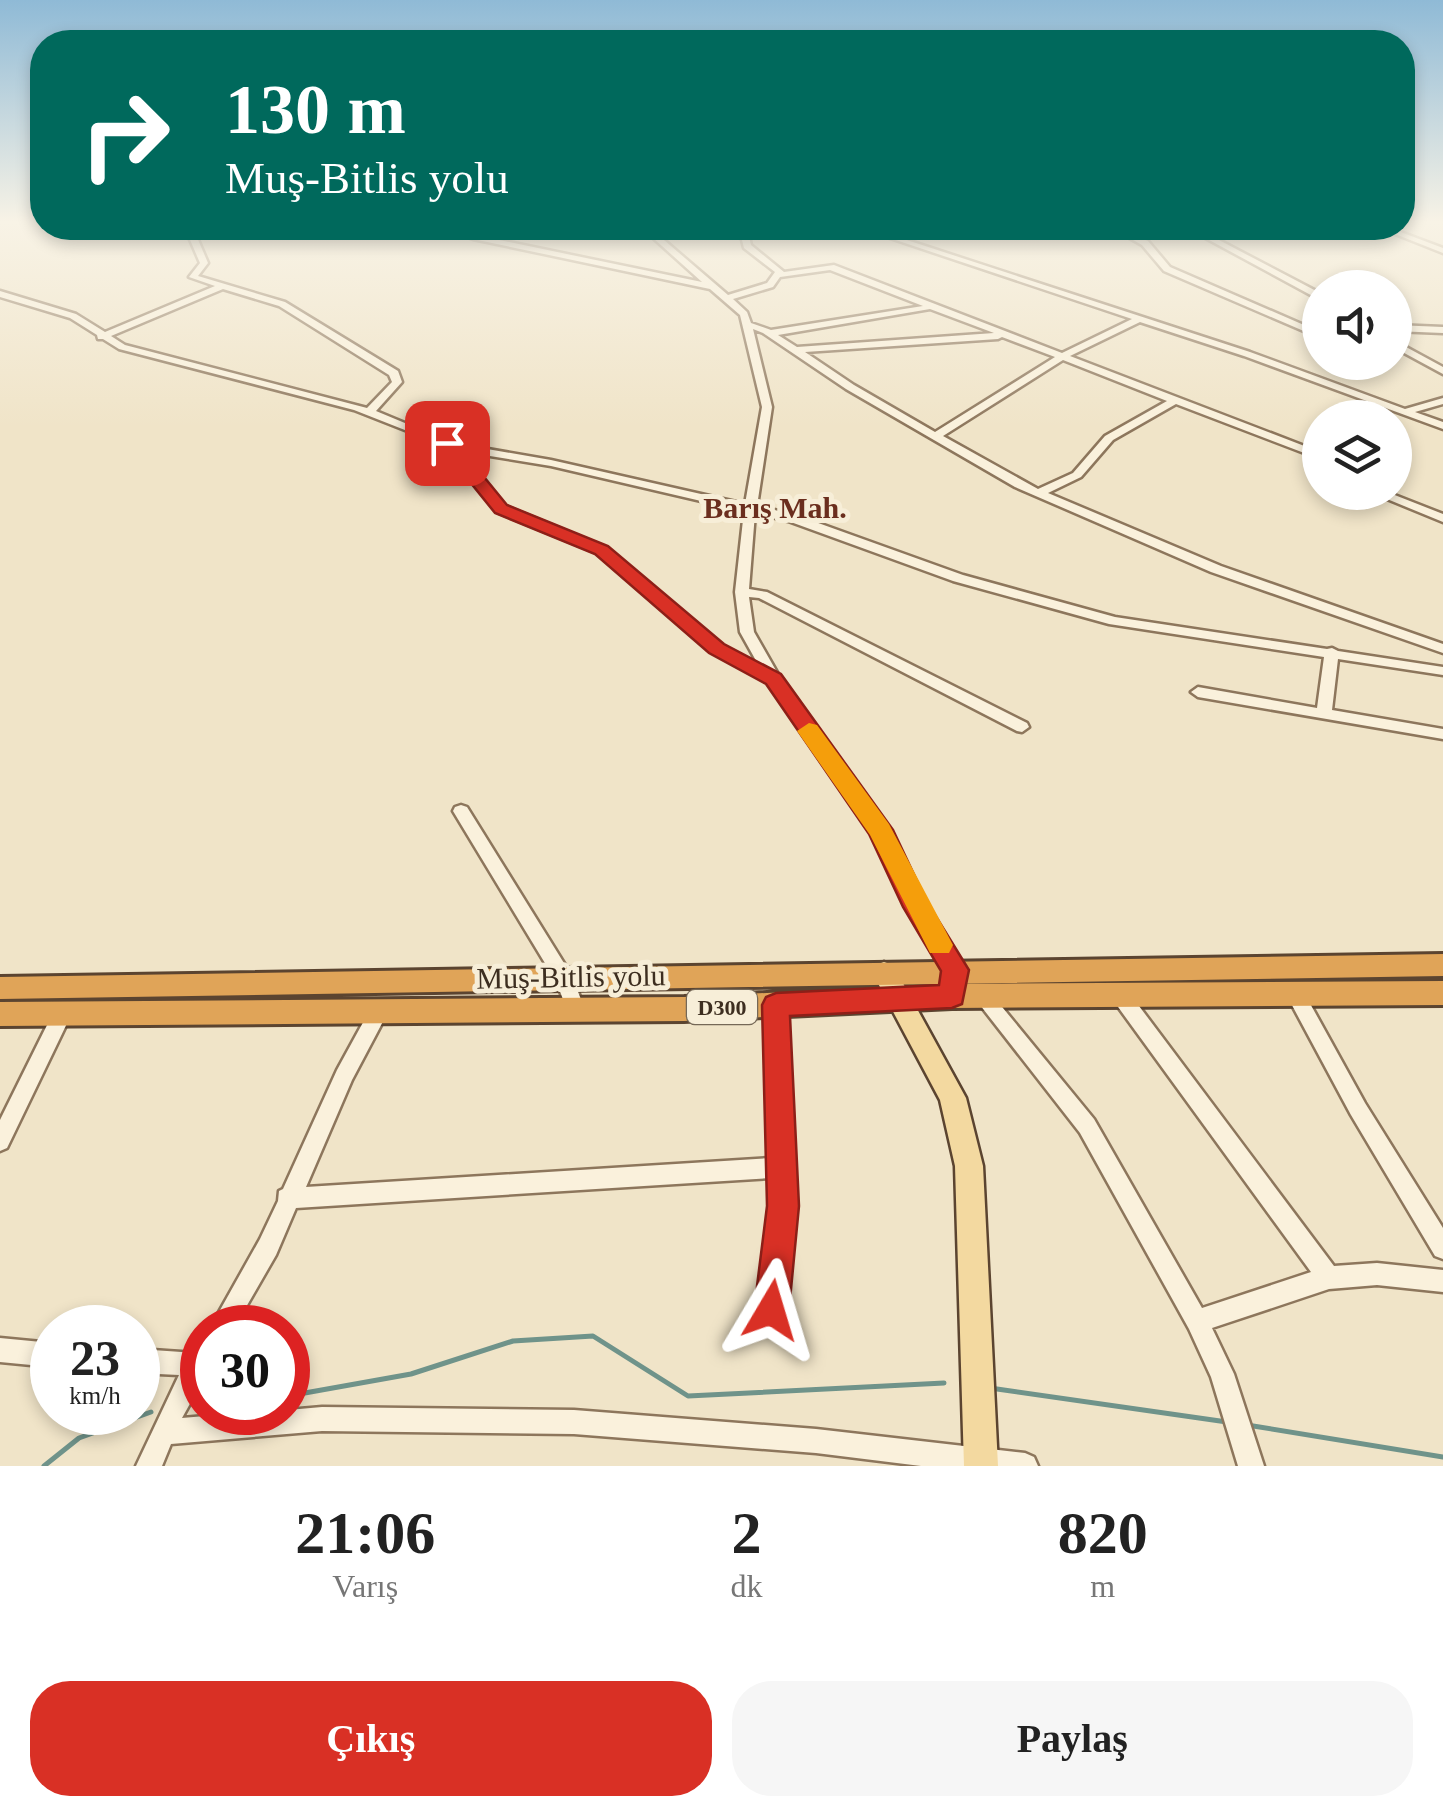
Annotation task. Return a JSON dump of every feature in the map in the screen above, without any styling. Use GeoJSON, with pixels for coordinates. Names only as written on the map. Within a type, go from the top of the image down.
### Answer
{"type":"FeatureCollection","features":[{"type":"Feature","properties":{"kind":"highway","name":"Muş-Bitlis yolu"},"geometry":{"type":"LineString","coordinates":[[0,988],[565,981],[884,972],[954,983],[1443,965]]}},
{"type":"Feature","properties":{"kind":"highway","name":"Muş-Bitlis yolu"},"geometry":{"type":"LineString","coordinates":[[0,1014],[776,1005],[900,1000],[954,983],[982,996],[1443,992]]}},
{"type":"Feature","properties":{"kind":"main road"},"geometry":{"type":"LineString","coordinates":[[884,972],[953,1098],[969,1166],[981,1462]]}},
{"type":"Feature","properties":{"kind":"street"},"geometry":{"type":"LineString","coordinates":[[101,337],[215,289]]}},
{"type":"Feature","properties":{"kind":"street"},"geometry":{"type":"LineString","coordinates":[[234,289],[282,304],[394,373],[396,382],[369,412]]}},
{"type":"Feature","properties":{"kind":"street"},"geometry":{"type":"LineString","coordinates":[[717,289],[744,314],[767,407],[742,592],[747,632],[773,679],[880,830],[954,983]]}},
{"type":"Feature","properties":{"kind":"street"},"geometry":{"type":"LineString","coordinates":[[728,298],[756,289]]}},
{"type":"Feature","properties":{"kind":"street"},"geometry":{"type":"LineString","coordinates":[[885,289],[1302,449]]}},
{"type":"Feature","properties":{"kind":"street"},"geometry":{"type":"LineString","coordinates":[[1050,289],[1371,400]]}},
{"type":"Feature","properties":{"kind":"street"},"geometry":{"type":"LineString","coordinates":[[1214,289],[1302,327]]}},
{"type":"Feature","properties":{"kind":"street"},"geometry":{"type":"LineString","coordinates":[[0,294],[73,316],[122,347],[369,412],[450,446],[551,463],[824,527],[958,578],[1065,609],[1114,621],[1443,671]]}},
{"type":"Feature","properties":{"kind":"street"},"geometry":{"type":"LineString","coordinates":[[770,333],[930,308]]}},
{"type":"Feature","properties":{"kind":"street"},"geometry":{"type":"LineString","coordinates":[[936,436],[1061,357],[1139,319]]}},
{"type":"Feature","properties":{"kind":"street"},"geometry":{"type":"LineString","coordinates":[[746,324],[770,333],[850,387],[1038,494],[1216,569],[1443,649]]}},
{"type":"Feature","properties":{"kind":"street"},"geometry":{"type":"LineString","coordinates":[[1412,329],[1443,330]]}},
{"type":"Feature","properties":{"kind":"street"},"geometry":{"type":"LineString","coordinates":[[798,350],[1004,336]]}},
{"type":"Feature","properties":{"kind":"street"},"geometry":{"type":"LineString","coordinates":[[1412,354],[1443,371]]}},
{"type":"Feature","properties":{"kind":"street"},"geometry":{"type":"LineString","coordinates":[[1038,494],[1078,475],[1109,438],[1176,400]]}},
{"type":"Feature","properties":{"kind":"street"},"geometry":{"type":"LineString","coordinates":[[1412,410],[1443,400]]}},
{"type":"Feature","properties":{"kind":"street"},"geometry":{"type":"LineString","coordinates":[[1412,415],[1443,426]]}},
{"type":"Feature","properties":{"kind":"street"},"geometry":{"type":"LineString","coordinates":[[450,446],[501,509],[602,550],[716,648],[773,679]]}},
{"type":"Feature","properties":{"kind":"street"},"geometry":{"type":"LineString","coordinates":[[1412,506],[1443,518]]}},
{"type":"Feature","properties":{"kind":"street"},"geometry":{"type":"LineString","coordinates":[[742,592],[762,595],[1022,727]]}},
{"type":"Feature","properties":{"kind":"street"},"geometry":{"type":"LineString","coordinates":[[1324,714],[1332,652]]}},
{"type":"Feature","properties":{"kind":"street"},"geometry":{"type":"LineString","coordinates":[[1198,692],[1443,734]]}},
{"type":"Feature","properties":{"kind":"street"},"geometry":{"type":"LineString","coordinates":[[461,811],[565,981],[576,1010]]}},
{"type":"Feature","properties":{"kind":"street"},"geometry":{"type":"LineString","coordinates":[[1295,994],[1348,1092],[1443,1248]]}},
{"type":"Feature","properties":{"kind":"street"},"geometry":{"type":"LineString","coordinates":[[1120,995],[1329,1278]]}},
{"type":"Feature","properties":{"kind":"street"},"geometry":{"type":"LineString","coordinates":[[982,996],[1081,1118],[1197,1321],[1234,1407],[1251,1466]]}},
{"type":"Feature","properties":{"kind":"street"},"geometry":{"type":"LineString","coordinates":[[771,1310],[783,1206],[776,1005]]}},
{"type":"Feature","properties":{"kind":"street"},"geometry":{"type":"LineString","coordinates":[[234,1305],[268,1247],[287,1198],[379,1012]]}},
{"type":"Feature","properties":{"kind":"street"},"geometry":{"type":"LineString","coordinates":[[0,1141],[63,1013]]}},
{"type":"Feature","properties":{"kind":"street"},"geometry":{"type":"LineString","coordinates":[[287,1198],[782,1167]]}},
{"type":"Feature","properties":{"kind":"street"},"geometry":{"type":"LineString","coordinates":[[1197,1321],[1329,1278],[1376,1274],[1443,1280]]}},
{"type":"Feature","properties":{"kind":"street"},"geometry":{"type":"LineString","coordinates":[[0,1350],[30,1352]]}},
{"type":"Feature","properties":{"kind":"street"},"geometry":{"type":"LineString","coordinates":[[149,1466],[180,1394]]}},
{"type":"Feature","properties":{"kind":"street"},"geometry":{"type":"LineString","coordinates":[[164,1432],[322,1418],[574,1422],[1025,1466]]}},
{"type":"Feature","properties":{"kind":"waterway"},"geometry":{"type":"LineString","coordinates":[[310,1392],[411,1374],[513,1341],[593,1336],[688,1396],[944,1383]]}},
{"type":"Feature","properties":{"kind":"waterway"},"geometry":{"type":"LineString","coordinates":[[990,1388],[1227,1422]]}},
{"type":"Feature","properties":{"kind":"waterway"},"geometry":{"type":"LineString","coordinates":[[1247,1425],[1443,1457]]}},
{"type":"Feature","properties":{"kind":"waterway"},"geometry":{"type":"LineString","coordinates":[[44,1466],[87,1435]]}},
{"type":"Feature","properties":{"kind":"slow traffic"},"geometry":{"type":"LineString","coordinates":[[809,731],[880,830],[916,907],[940,945]]}},
{"type":"Feature","properties":{"kind":"district","name":"Barış Mah."},"geometry":{"type":"Point","coordinates":[775,508]}},
{"type":"Feature","properties":{"kind":"route"},"geometry":{"type":"LineString","coordinates":[[447,443],[501,509],[602,550],[716,648],[773,679],[880,830],[916,907],[955,970],[952,996],[776,1005],[775,1067],[783,1206],[771,1310]]}}]}
